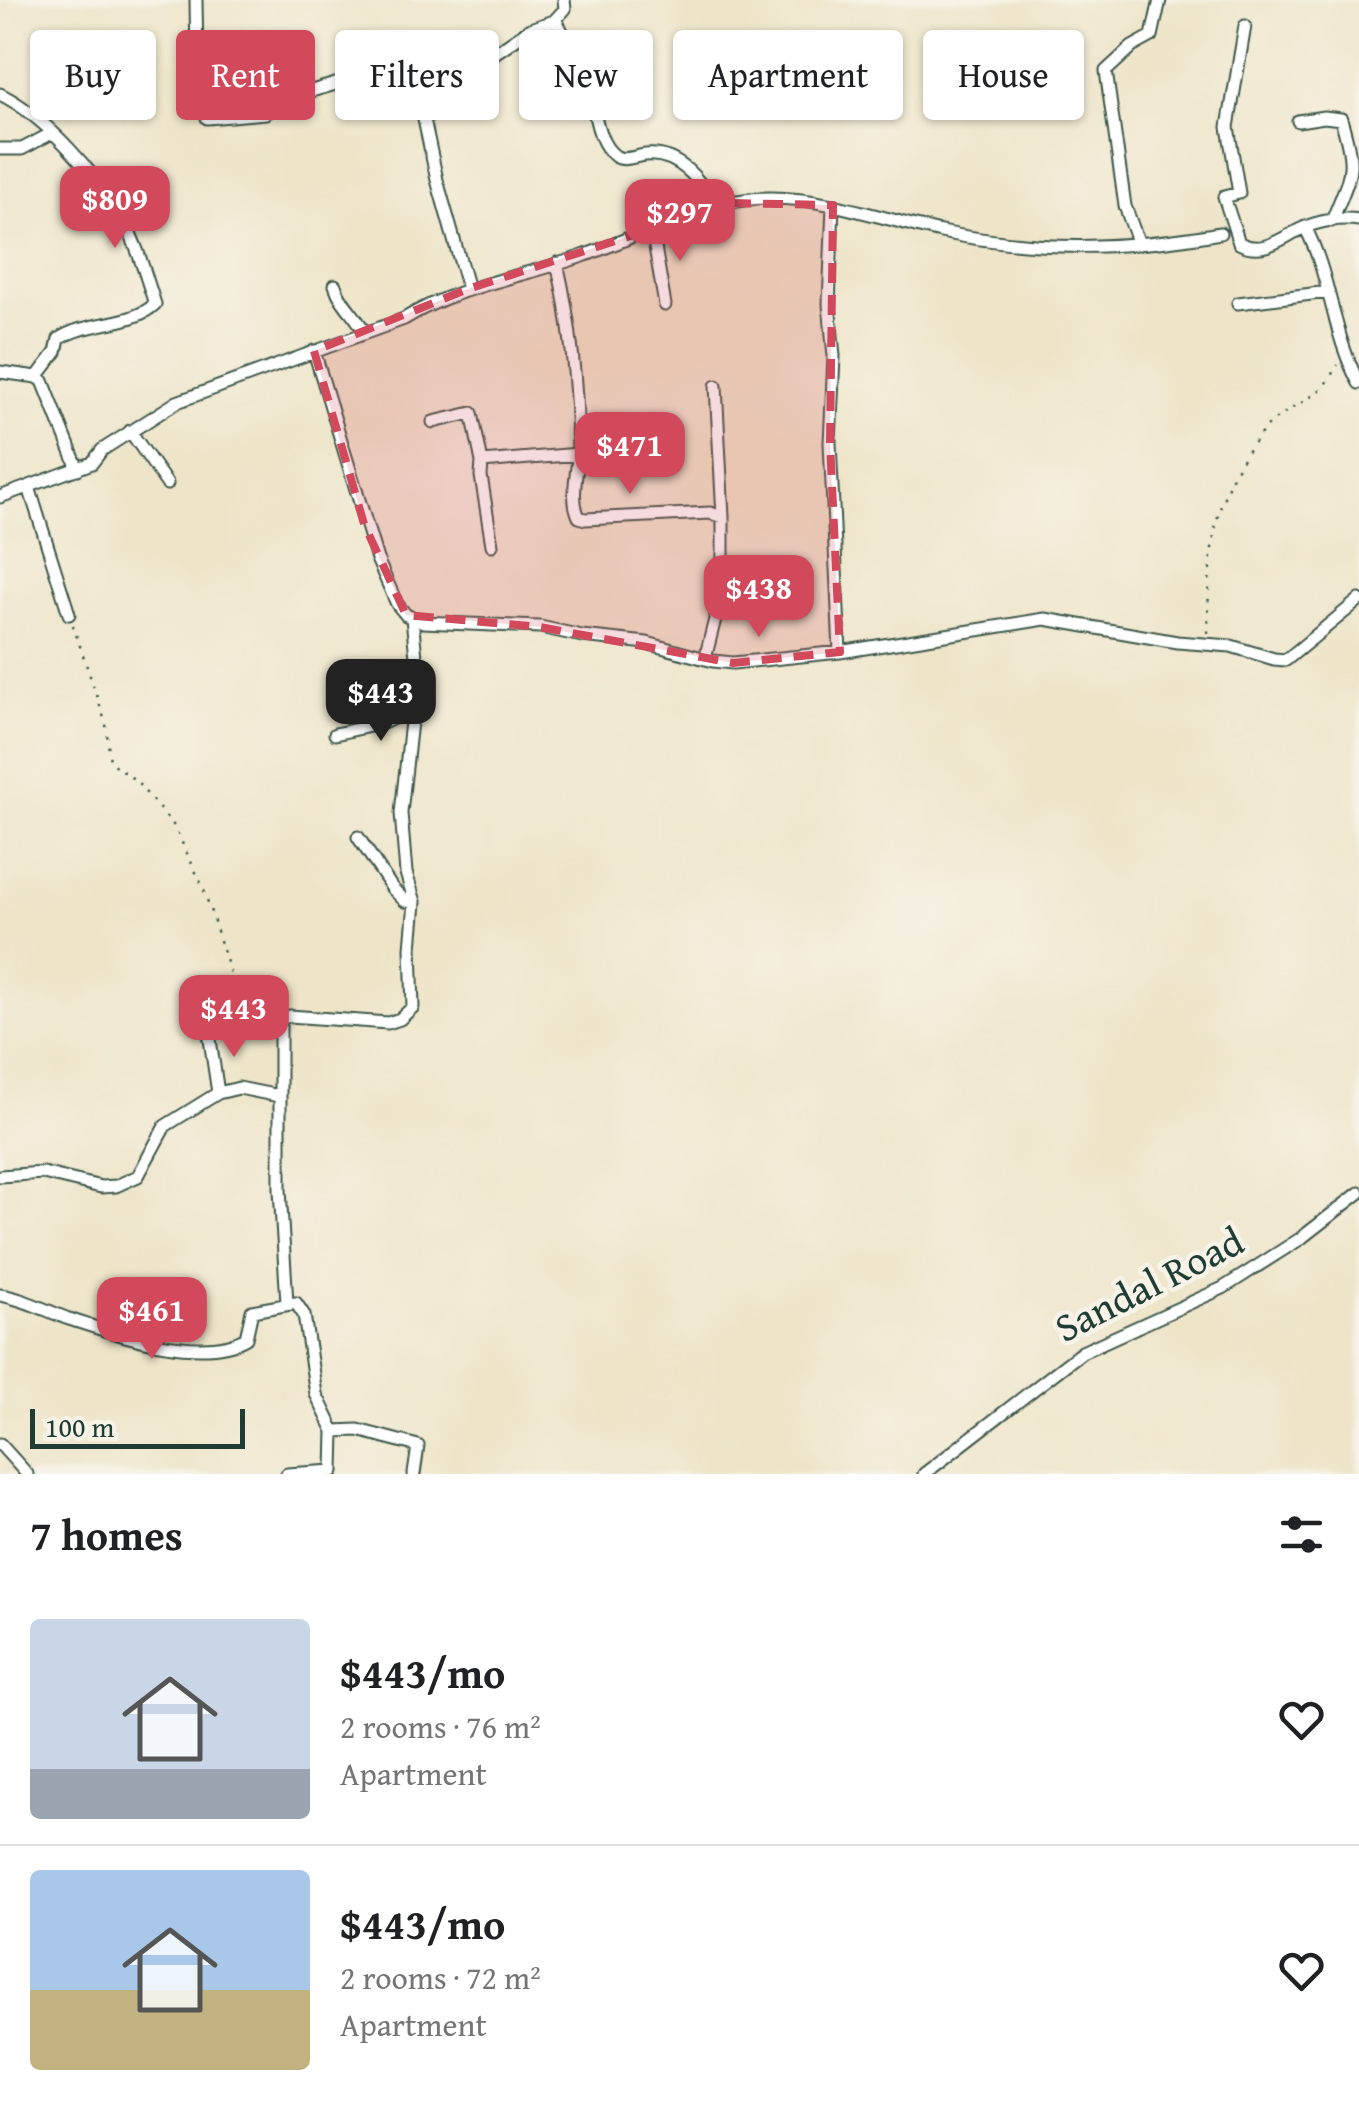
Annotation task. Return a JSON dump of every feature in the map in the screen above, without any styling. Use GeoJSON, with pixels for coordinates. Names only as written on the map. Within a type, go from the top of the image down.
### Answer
{"type":"FeatureCollection","features":[{"type":"Feature","properties":{"kind":"street"},"geometry":{"type":"LineString","coordinates":[[196,0],[202,106],[210,120],[266,113],[291,96],[335,84]]}},
{"type":"Feature","properties":{"kind":"street"},"geometry":{"type":"LineString","coordinates":[[499,50],[530,29],[556,20],[566,9],[564,0]]}},
{"type":"Feature","properties":{"kind":"street"},"geometry":{"type":"LineString","coordinates":[[1138,244],[1125,206],[1106,71],[1132,47],[1152,36],[1160,0]]}},
{"type":"Feature","properties":{"kind":"street"},"geometry":{"type":"LineString","coordinates":[[556,20],[588,85],[602,136],[614,155],[622,159],[662,155],[672,160],[698,178],[717,207]]}},
{"type":"Feature","properties":{"kind":"street"},"geometry":{"type":"LineString","coordinates":[[1245,26],[1228,127],[1239,193],[1224,197],[1239,243],[1264,248],[1305,227],[1359,220]]}},
{"type":"Feature","properties":{"kind":"street"},"geometry":{"type":"LineString","coordinates":[[0,94],[52,133],[120,216],[138,250],[155,304],[141,313],[66,334],[37,376]]}},
{"type":"Feature","properties":{"kind":"street"},"geometry":{"type":"LineString","coordinates":[[1298,122],[1324,117],[1341,119],[1350,147],[1352,174],[1332,221]]}},
{"type":"Feature","properties":{"kind":"street"},"geometry":{"type":"LineString","coordinates":[[426,120],[433,162],[468,290]]}},
{"type":"Feature","properties":{"kind":"street"},"geometry":{"type":"LineString","coordinates":[[0,149],[22,149],[52,133]]}},
{"type":"Feature","properties":{"kind":"street"},"geometry":{"type":"LineString","coordinates":[[0,497],[92,463],[102,450],[177,402],[404,319],[438,300],[717,207],[773,198],[833,205],[940,232],[1038,248],[1138,244],[1220,233]]}},
{"type":"Feature","properties":{"kind":"street"},"geometry":{"type":"LineString","coordinates":[[833,205],[830,443],[840,652]]}},
{"type":"Feature","properties":{"kind":"street"},"geometry":{"type":"LineString","coordinates":[[1305,227],[1320,258],[1344,356],[1359,383]]}},
{"type":"Feature","properties":{"kind":"street"},"geometry":{"type":"LineString","coordinates":[[652,230],[665,305]]}},
{"type":"Feature","properties":{"kind":"street"},"geometry":{"type":"LineString","coordinates":[[557,263],[565,297],[579,454],[574,507],[578,517],[710,513],[723,517]]}},
{"type":"Feature","properties":{"kind":"street"},"geometry":{"type":"LineString","coordinates":[[336,285],[340,301],[358,318],[365,333]]}},
{"type":"Feature","properties":{"kind":"street"},"geometry":{"type":"LineString","coordinates":[[1238,303],[1328,292]]}},
{"type":"Feature","properties":{"kind":"street"},"geometry":{"type":"LineString","coordinates":[[314,352],[364,524],[397,604],[422,622],[540,627],[582,636],[647,642],[705,659],[733,662],[840,652],[1045,620],[1231,646],[1286,660],[1359,600]]}},
{"type":"Feature","properties":{"kind":"street"},"geometry":{"type":"LineString","coordinates":[[0,372],[37,376],[47,387],[78,469]]}},
{"type":"Feature","properties":{"kind":"street"},"geometry":{"type":"LineString","coordinates":[[705,659],[720,599],[724,563],[716,386]]}},
{"type":"Feature","properties":{"kind":"street"},"geometry":{"type":"LineString","coordinates":[[432,422],[472,413],[492,545]]}},
{"type":"Feature","properties":{"kind":"street"},"geometry":{"type":"LineString","coordinates":[[130,431],[168,484]]}},
{"type":"Feature","properties":{"kind":"street"},"geometry":{"type":"LineString","coordinates":[[482,462],[579,454]]}},
{"type":"Feature","properties":{"kind":"street"},"geometry":{"type":"LineString","coordinates":[[29,487],[69,614]]}},
{"type":"Feature","properties":{"kind":"street"},"geometry":{"type":"LineString","coordinates":[[286,1303],[279,1096],[281,1018],[388,1023],[409,1013],[414,1001],[411,948],[416,902],[406,873],[401,813],[417,667],[412,618]]}},
{"type":"Feature","properties":{"kind":"street"},"geometry":{"type":"LineString","coordinates":[[336,734],[383,723],[412,709]]}},
{"type":"Feature","properties":{"kind":"street"},"geometry":{"type":"LineString","coordinates":[[358,838],[399,896],[411,904],[416,902]]}},
{"type":"Feature","properties":{"kind":"street"},"geometry":{"type":"LineString","coordinates":[[209,1033],[218,1094]]}},
{"type":"Feature","properties":{"kind":"street"},"geometry":{"type":"LineString","coordinates":[[0,1176],[43,1173],[101,1187],[130,1182],[147,1163],[165,1126],[218,1094],[239,1088],[279,1096]]}},
{"type":"Feature","properties":{"kind":"street","name":"Sandal Road"},"geometry":{"type":"LineString","coordinates":[[924,1474],[1082,1352],[1223,1288],[1300,1239],[1359,1193]]}},
{"type":"Feature","properties":{"kind":"street"},"geometry":{"type":"LineString","coordinates":[[0,1296],[148,1341],[212,1348],[246,1338],[252,1312],[294,1302],[303,1310],[316,1394],[334,1431],[333,1470],[287,1474]]}},
{"type":"Feature","properties":{"kind":"street"},"geometry":{"type":"LineString","coordinates":[[334,1431],[358,1430],[418,1446],[414,1474]]}},
{"type":"Feature","properties":{"kind":"street"},"geometry":{"type":"LineString","coordinates":[[0,1444],[27,1474]]}},
{"type":"Feature","properties":{"kind":"path"},"geometry":{"type":"LineString","coordinates":[[1208,644],[1209,561],[1214,521],[1234,474],[1265,429],[1324,388],[1344,356]]}},
{"type":"Feature","properties":{"kind":"path"},"geometry":{"type":"LineString","coordinates":[[69,614],[106,724],[110,762],[134,780],[174,826],[203,887],[231,975],[281,1018]]}},
{"type":"Feature","properties":{"kind":"highlighted area"},"geometry":{"type":"Polygon","coordinates":[[[731,203],[833,205],[830,443],[840,652],[733,663],[540,627],[406,615],[364,524],[314,351],[468,289],[731,203]]]}}]}
